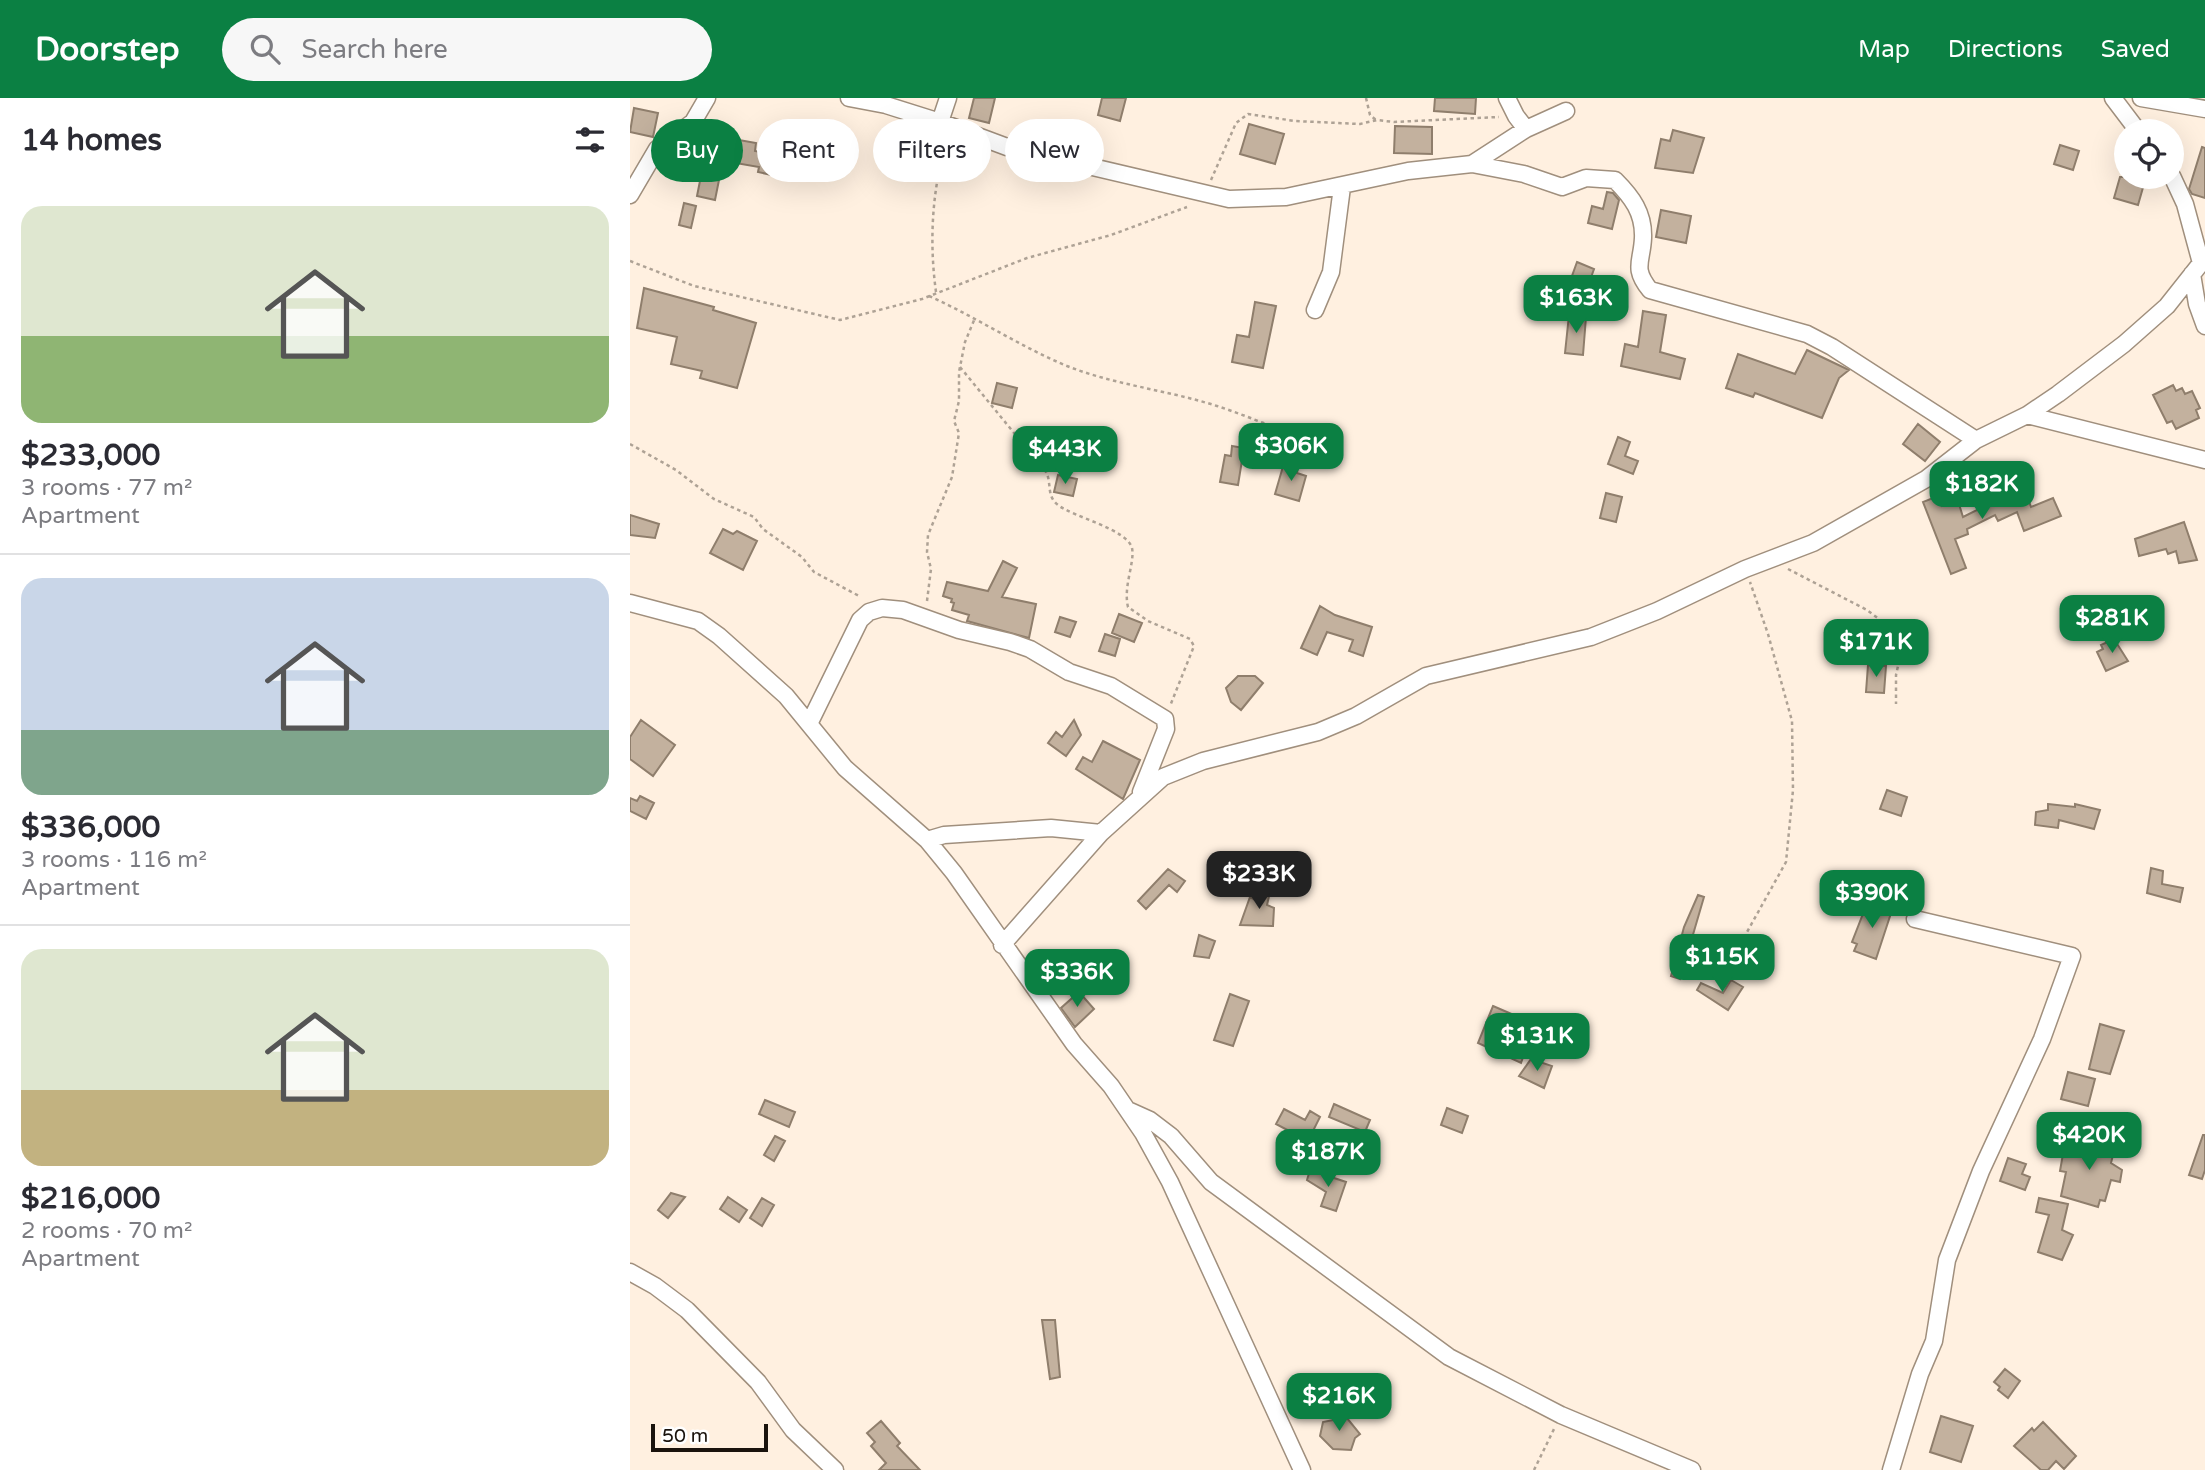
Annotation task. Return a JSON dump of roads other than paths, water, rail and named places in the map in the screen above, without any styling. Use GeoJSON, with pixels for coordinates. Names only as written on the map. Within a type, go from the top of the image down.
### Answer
{"type":"FeatureCollection","features":[{"type":"Feature","properties":{"kind":"street"},"geometry":{"type":"LineString","coordinates":[[630,195],[646,163],[657,149],[693,122],[707,98]]}},
{"type":"Feature","properties":{"kind":"street"},"geometry":{"type":"LineString","coordinates":[[849,98],[886,105],[930,119]]}},
{"type":"Feature","properties":{"kind":"street"},"geometry":{"type":"LineString","coordinates":[[946,119],[948,98]]}},
{"type":"Feature","properties":{"kind":"street"},"geometry":{"type":"LineString","coordinates":[[1507,98],[1521,122]]}},
{"type":"Feature","properties":{"kind":"street"},"geometry":{"type":"LineString","coordinates":[[2113,98],[2129,119]]}},
{"type":"Feature","properties":{"kind":"street"},"geometry":{"type":"LineString","coordinates":[[2141,98],[2205,109]]}},
{"type":"Feature","properties":{"kind":"street"},"geometry":{"type":"LineString","coordinates":[[1472,164],[1521,122],[1566,111]]}},
{"type":"Feature","properties":{"kind":"street"},"geometry":{"type":"LineString","coordinates":[[991,141],[1204,195],[1248,200],[1286,197],[1342,187],[1408,171],[1472,164],[1524,174],[1562,187],[1586,178],[1615,180],[1632,196],[1639,211],[1643,237],[1638,267],[1641,279],[1650,290],[1807,334],[1832,347],[1976,440]]}},
{"type":"Feature","properties":{"kind":"street"},"geometry":{"type":"LineString","coordinates":[[1315,310],[1331,272],[1342,187]]}},
{"type":"Feature","properties":{"kind":"street"},"geometry":{"type":"LineString","coordinates":[[2178,189],[2185,204],[2199,265],[2197,304],[2205,327]]}},
{"type":"Feature","properties":{"kind":"street"},"geometry":{"type":"LineString","coordinates":[[1002,945],[1101,833],[1163,777],[1178,770],[1318,733],[1356,716],[1426,677],[1591,637],[1657,611],[1745,569],[1813,543],[1926,479],[1976,440],[2027,415],[2124,344],[2167,306],[2199,265]]}},
{"type":"Feature","properties":{"kind":"street"},"geometry":{"type":"LineString","coordinates":[[2027,415],[2205,460]]}},
{"type":"Feature","properties":{"kind":"street"},"geometry":{"type":"LineString","coordinates":[[630,603],[698,621],[719,636],[786,696],[845,768],[927,840],[954,873],[1074,1044],[1128,1110],[1170,1182],[1302,1470]]}},
{"type":"Feature","properties":{"kind":"street"},"geometry":{"type":"LineString","coordinates":[[809,724],[860,620],[869,612],[882,608],[902,610],[1030,649],[1069,672],[1111,686],[1166,719],[1166,729],[1139,797]]}},
{"type":"Feature","properties":{"kind":"street"},"geometry":{"type":"LineString","coordinates":[[927,840],[944,835],[1051,828],[1101,833]]}},
{"type":"Feature","properties":{"kind":"street"},"geometry":{"type":"LineString","coordinates":[[1891,1470],[1920,1374],[1934,1341],[1947,1260],[1981,1171],[2042,1039],[2072,956],[1915,919]]}},
{"type":"Feature","properties":{"kind":"street"},"geometry":{"type":"LineString","coordinates":[[1128,1110],[1150,1120],[1171,1136],[1211,1182],[1449,1357],[1560,1415],[1692,1470]]}},
{"type":"Feature","properties":{"kind":"street"},"geometry":{"type":"LineString","coordinates":[[630,1272],[655,1286],[687,1310],[758,1382],[793,1430],[835,1470]]}}]}
